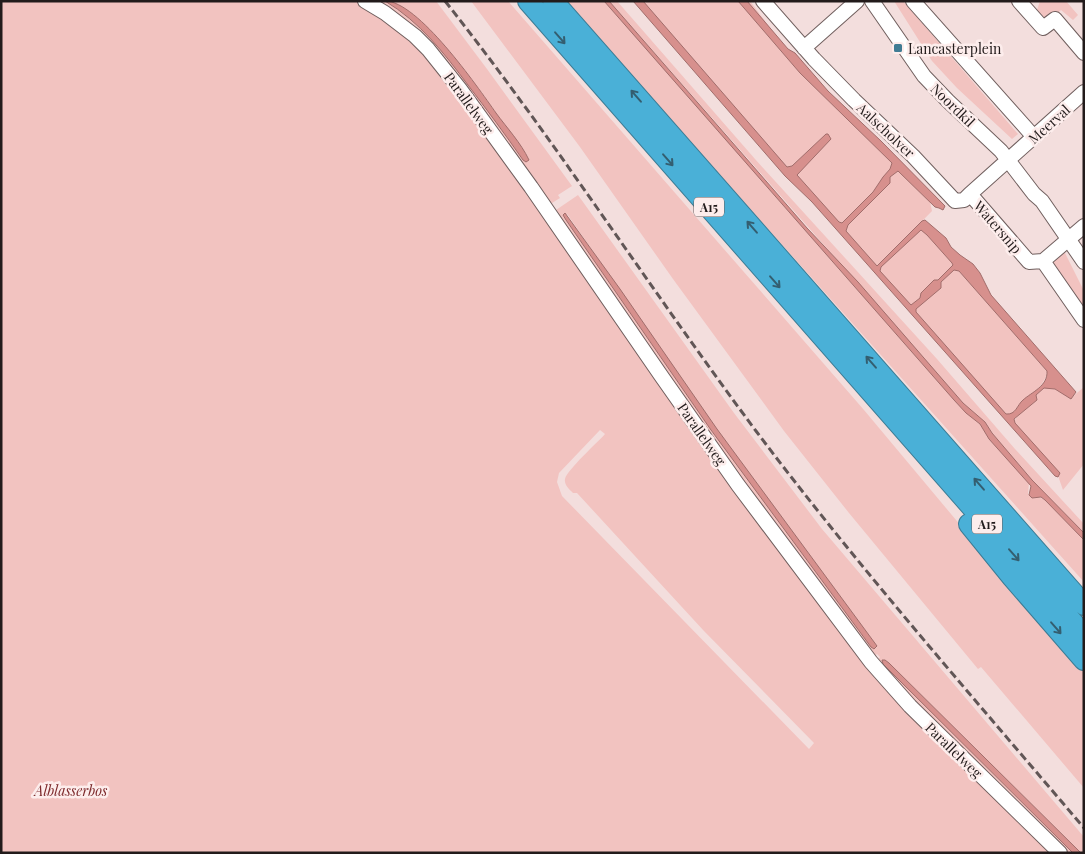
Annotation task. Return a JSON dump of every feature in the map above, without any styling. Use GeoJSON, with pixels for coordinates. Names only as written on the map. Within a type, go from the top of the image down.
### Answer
{"type":"FeatureCollection","features":[{"type":"Feature","properties":{"kind":"highway","name":"A15"},"geometry":{"type":"LineString","coordinates":[[528,1],[1084,635]]}},
{"type":"Feature","properties":{"kind":"highway","name":"A15"},"geometry":{"type":"LineString","coordinates":[[553,1],[1084,605]]}},
{"type":"Feature","properties":{"kind":"highway","name":"A15"},"geometry":{"type":"LineString","coordinates":[[889,413],[951,502],[1012,577],[1084,660]]}},
{"type":"Feature","properties":{"kind":"highway","name":"A15"},"geometry":{"type":"LineString","coordinates":[[1011,521],[1037,541],[1084,592]]}},
{"type":"Feature","properties":{"kind":"street","name":"Parallelweg"},"geometry":{"type":"LineString","coordinates":[[365,1],[385,13],[415,36],[448,74],[531,187],[727,469],[871,662],[910,706],[1060,853]]}},
{"type":"Feature","properties":{"kind":"street","name":"Aalscholver"},"geometry":{"type":"LineString","coordinates":[[763,1],[804,48],[854,100],[914,156],[955,200],[964,200],[970,194]]}},
{"type":"Feature","properties":{"kind":"street"},"geometry":{"type":"LineString","coordinates":[[804,48],[857,1]]}},
{"type":"Feature","properties":{"kind":"street","name":"Noordkil"},"geometry":{"type":"LineString","coordinates":[[872,1],[924,76],[1011,157]]}},
{"type":"Feature","properties":{"kind":"street","name":"Noordkil"},"geometry":{"type":"LineString","coordinates":[[882,1],[931,75],[1011,157],[1039,193],[1042,201],[1084,262]]}},
{"type":"Feature","properties":{"kind":"street"},"geometry":{"type":"LineString","coordinates":[[913,1],[1034,137]]}},
{"type":"Feature","properties":{"kind":"street"},"geometry":{"type":"LineString","coordinates":[[1019,1],[1030,7],[1043,28],[1055,19],[1084,53]]}},
{"type":"Feature","properties":{"kind":"street","name":"Meerval"},"geometry":{"type":"LineString","coordinates":[[1011,157],[1084,92]]}},
{"type":"Feature","properties":{"kind":"street","name":"Watersnip"},"geometry":{"type":"LineString","coordinates":[[1011,157],[970,194],[1029,262],[1043,261]]}},
{"type":"Feature","properties":{"kind":"street"},"geometry":{"type":"LineString","coordinates":[[1084,226],[1043,261],[1084,320]]}},
{"type":"Feature","properties":{"kind":"green space","name":"Alblasserbos"},"geometry":{"type":"Polygon","coordinates":[[[1,1],[356,1],[390,21],[433,62],[824,608],[1053,853],[1,853],[1,1]],[[600,430],[559,473],[557,482],[562,496],[809,749],[814,743],[704,631],[577,493],[573,493],[567,487],[565,479],[567,475],[576,463],[605,434],[600,430]]]}},
{"type":"Feature","properties":{"kind":"green space"},"geometry":{"type":"Polygon","coordinates":[[[374,1],[436,1],[572,186],[558,195],[560,198],[552,203],[550,202],[463,86],[374,1]]]}},
{"type":"Feature","properties":{"kind":"green space"},"geometry":{"type":"Polygon","coordinates":[[[471,1],[508,1],[864,410],[1084,673],[1084,788],[981,667],[978,669],[784,431],[580,147],[471,1]]]}},
{"type":"Feature","properties":{"kind":"green space"},"geometry":{"type":"Polygon","coordinates":[[[564,1],[604,1],[613,11],[954,400],[980,424],[989,439],[1029,483],[1028,494],[1032,498],[1045,500],[1084,540],[1084,582],[564,1]]]}},
{"type":"Feature","properties":{"kind":"green space"},"geometry":{"type":"Polygon","coordinates":[[[609,1],[617,1],[755,159],[937,359],[1015,449],[1084,524],[1084,533],[1032,480],[985,422],[963,403],[609,1]]]}},
{"type":"Feature","properties":{"kind":"green space"},"geometry":{"type":"Polygon","coordinates":[[[636,1],[750,1],[794,60],[930,202],[932,211],[877,267],[636,1]]]}},
{"type":"Feature","properties":{"kind":"green space"},"geometry":{"type":"Polygon","coordinates":[[[894,1],[903,1],[1018,134],[1012,139],[957,88],[932,61],[894,1]]]}},
{"type":"Feature","properties":{"kind":"green space"},"geometry":{"type":"Polygon","coordinates":[[[1040,1],[1066,1],[1078,15],[1073,20],[1061,10],[1044,25],[1035,16],[1040,1]]]}},
{"type":"Feature","properties":{"kind":"green space"},"geometry":{"type":"Polygon","coordinates":[[[578,195],[734,413],[822,529],[1084,837],[1084,853],[1081,853],[889,663],[882,660],[883,664],[1073,853],[1066,853],[907,697],[878,660],[880,657],[877,654],[874,656],[740,480],[556,210],[578,195]],[[567,214],[566,220],[711,430],[871,647],[876,648],[877,646],[717,429],[567,214]]]}},
{"type":"Feature","properties":{"kind":"green space"},"geometry":{"type":"Polygon","coordinates":[[[923,230],[1047,371],[1043,382],[1038,388],[1010,415],[1006,415],[878,269],[918,231],[923,230]]]}},
{"type":"Feature","properties":{"kind":"green space"},"geometry":{"type":"Polygon","coordinates":[[[1064,251],[1084,291],[1084,315],[1051,260],[1064,251]]]}},
{"type":"Feature","properties":{"kind":"green space"},"geometry":{"type":"Polygon","coordinates":[[[1048,387],[1071,398],[1084,387],[1084,464],[1063,490],[1057,473],[1014,421],[1019,414],[1037,400],[1036,395],[1048,387]]]}},
{"type":"Feature","properties":{"kind":"shaded area"},"geometry":{"type":"Polygon","coordinates":[[[385,1],[398,5],[414,15],[430,29],[475,84],[529,160],[526,162],[523,160],[459,73],[431,39],[409,18],[385,1]]]}},
{"type":"Feature","properties":{"kind":"shaded area"},"geometry":{"type":"Polygon","coordinates":[[[604,1],[609,1],[963,403],[985,422],[1032,480],[1084,533],[1084,540],[1045,500],[1041,497],[1032,498],[1029,495],[1031,486],[989,439],[980,424],[954,400],[604,1]]]}},
{"type":"Feature","properties":{"kind":"shaded area"},"geometry":{"type":"Polygon","coordinates":[[[633,1],[643,1],[787,167],[792,166],[828,134],[831,139],[797,175],[839,222],[842,223],[873,192],[890,169],[892,163],[800,73],[738,1],[747,1],[788,49],[795,53],[828,91],[945,206],[943,210],[935,207],[898,171],[890,177],[890,183],[848,225],[846,231],[877,266],[925,220],[946,238],[951,247],[973,264],[980,273],[991,295],[1076,392],[1071,399],[1055,389],[1044,388],[1036,395],[1037,400],[1014,419],[1015,423],[1060,473],[1058,477],[1055,476],[812,202],[785,176],[633,1]],[[921,230],[881,267],[880,271],[911,305],[920,298],[921,293],[934,280],[938,280],[953,265],[921,230]],[[954,270],[941,282],[941,288],[916,309],[916,312],[1006,414],[1012,413],[1023,400],[1042,385],[1047,376],[1047,371],[959,271],[954,270]]]}},
{"type":"Feature","properties":{"kind":"shaded area"},"geometry":{"type":"Polygon","coordinates":[[[565,213],[717,429],[877,646],[874,649],[711,430],[566,220],[563,215],[565,213]]]}},
{"type":"Feature","properties":{"kind":"shaded area"},"geometry":{"type":"Polygon","coordinates":[[[882,660],[889,663],[1081,853],[1073,853],[883,664],[882,660]]]}},
{"type":"Feature","properties":{"kind":"railway"},"geometry":{"type":"LineString","coordinates":[[445,1],[525,107],[678,323],[795,482],[917,632],[1084,828]]}},
{"type":"Feature","properties":{"kind":"place","name":"Lancasterplein"},"geometry":{"type":"Point","coordinates":[898,48]}}]}
